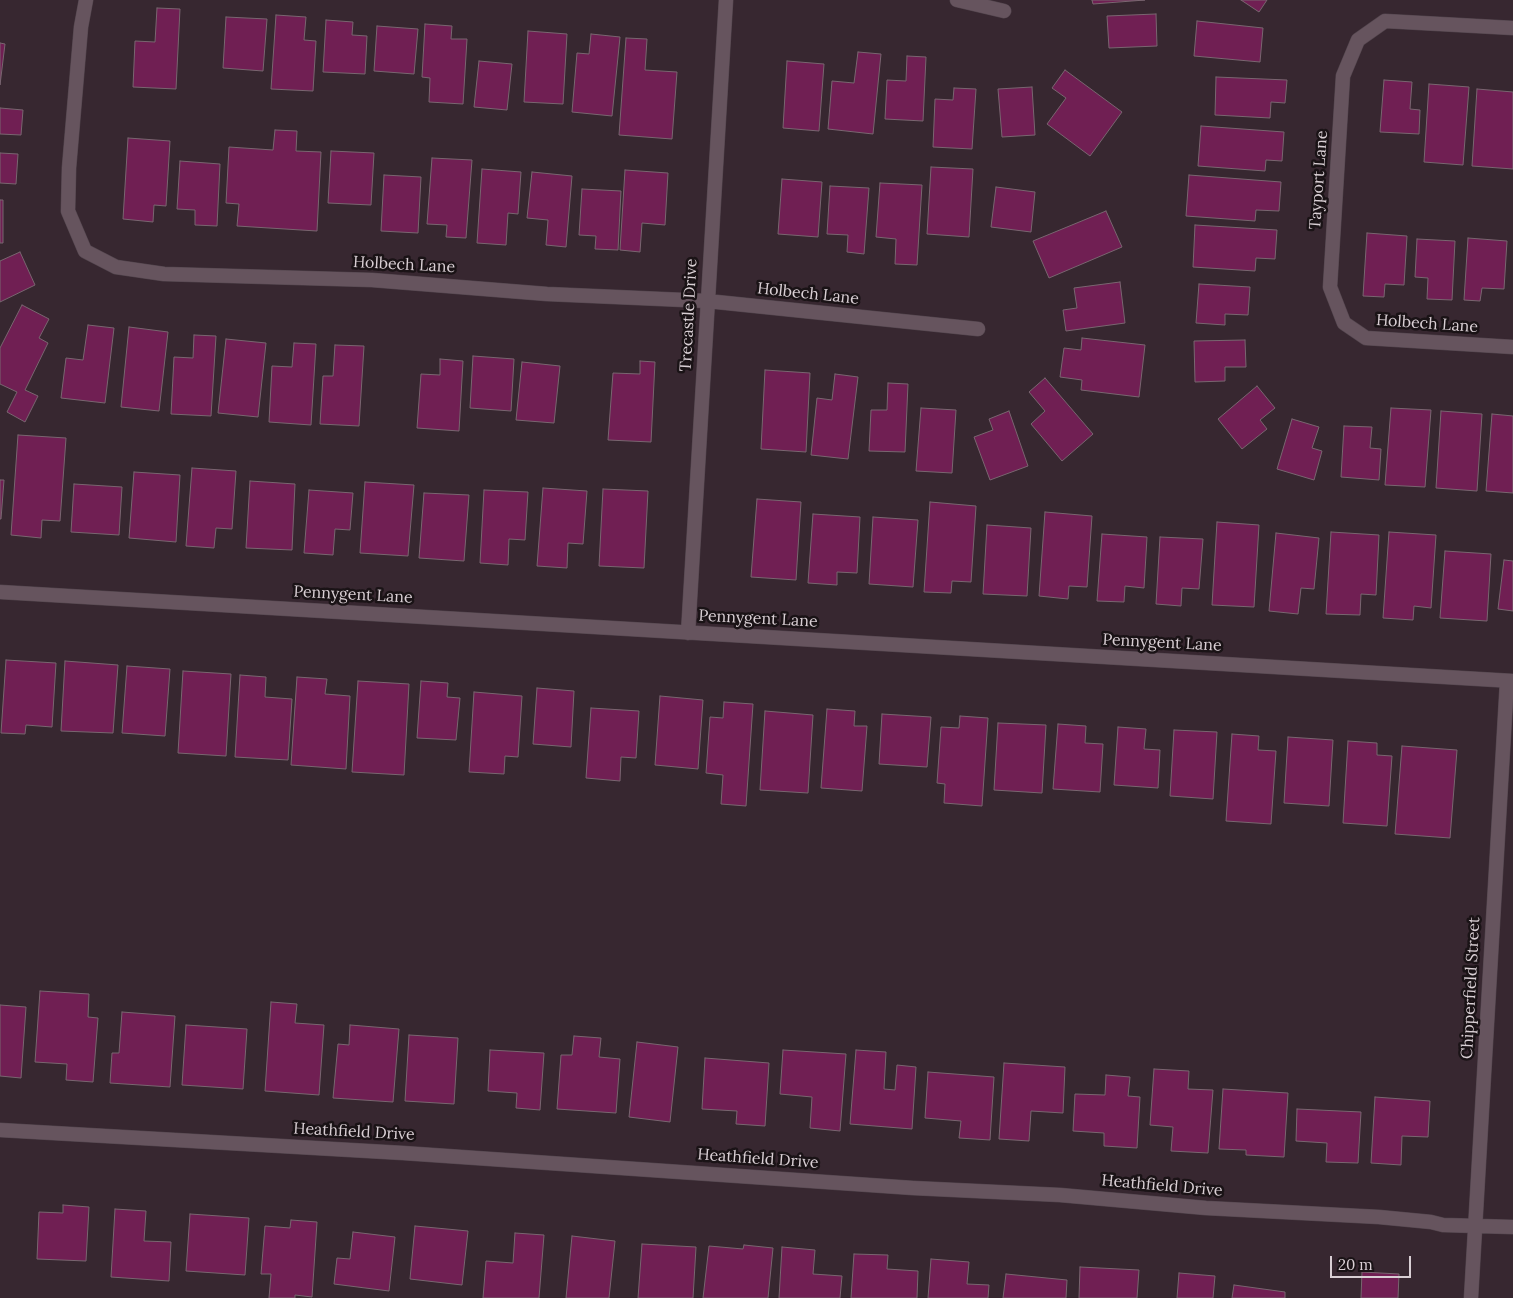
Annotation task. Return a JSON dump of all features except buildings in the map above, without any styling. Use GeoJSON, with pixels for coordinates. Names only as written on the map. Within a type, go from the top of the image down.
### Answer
{"type":"FeatureCollection","features":[{"type":"Feature","properties":{"kind":"street","name":"Holbech Lane"},"geometry":{"type":"LineString","coordinates":[[86,0],[81,27],[69,168],[68,211],[86,251],[116,267],[164,274],[372,280],[547,294],[707,301],[978,329]]}},
{"type":"Feature","properties":{"kind":"street","name":"Trecastle Drive"},"geometry":{"type":"LineString","coordinates":[[688,632],[726,0]]}},
{"type":"Feature","properties":{"kind":"street"},"geometry":{"type":"LineString","coordinates":[[957,0],[1004,12]]}},
{"type":"Feature","properties":{"kind":"street","name":"Tayport Lane"},"geometry":{"type":"LineString","coordinates":[[1344,323],[1330,287],[1342,76],[1358,40],[1384,21],[1513,28]]}},
{"type":"Feature","properties":{"kind":"street","name":"Holbech Lane"},"geometry":{"type":"LineString","coordinates":[[1344,323],[1366,338],[1513,347]]}},
{"type":"Feature","properties":{"kind":"street","name":"Pennygent Lane"},"geometry":{"type":"LineString","coordinates":[[0,592],[1510,681]]}},
{"type":"Feature","properties":{"kind":"street","name":"Chipperfield Street"},"geometry":{"type":"LineString","coordinates":[[1471,1298],[1510,681]]}},
{"type":"Feature","properties":{"kind":"street","name":"Heathfield Drive"},"geometry":{"type":"LineString","coordinates":[[0,1130],[403,1152],[913,1188],[1060,1195],[1206,1208],[1379,1217],[1443,1225],[1513,1227]]}}]}
